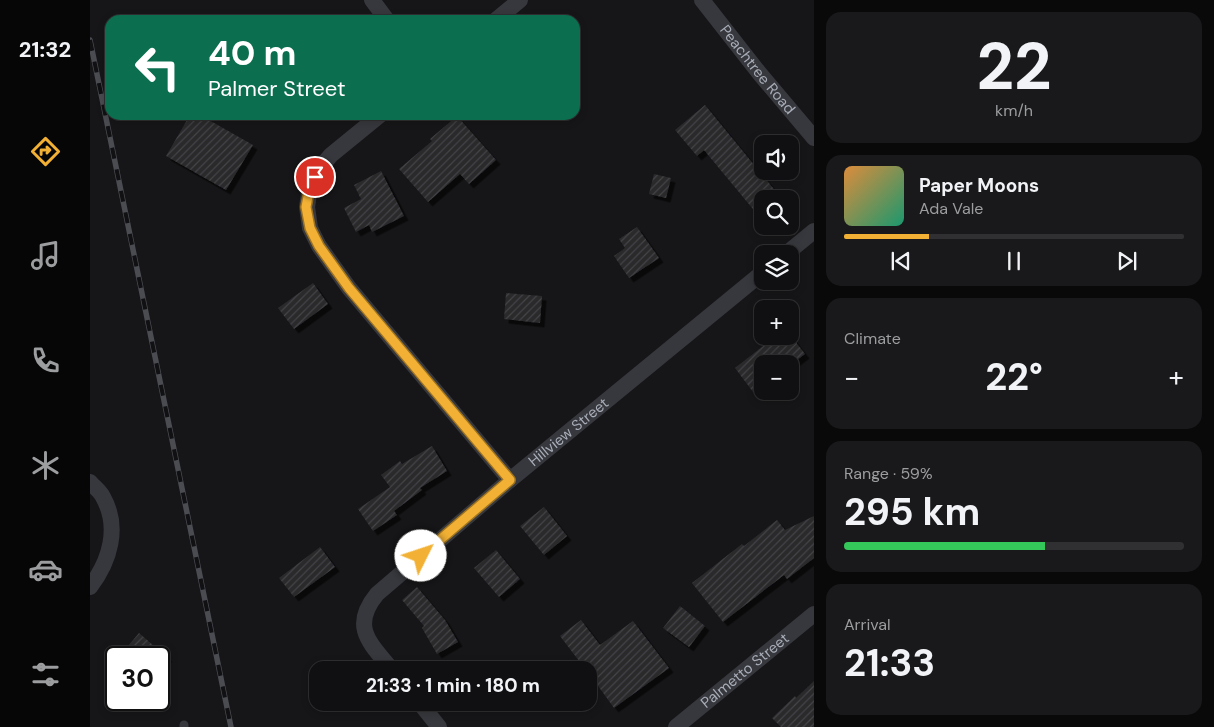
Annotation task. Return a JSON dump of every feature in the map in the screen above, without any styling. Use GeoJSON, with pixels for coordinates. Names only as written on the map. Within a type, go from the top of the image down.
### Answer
{"type":"FeatureCollection","features":[{"type":"Feature","properties":{"kind":"street"},"geometry":{"type":"LineString","coordinates":[[372,0],[384,15]]}},
{"type":"Feature","properties":{"kind":"street"},"geometry":{"type":"LineString","coordinates":[[502,15],[520,0]]}},
{"type":"Feature","properties":{"kind":"street","name":"Peachtree Road"},"geometry":{"type":"LineString","coordinates":[[702,0],[760,74],[814,138]]}},
{"type":"Feature","properties":{"kind":"street"},"geometry":{"type":"LineString","coordinates":[[374,120],[332,155],[320,168],[310,186],[306,207],[310,228],[319,246],[349,288],[510,480]]}},
{"type":"Feature","properties":{"kind":"street"},"geometry":{"type":"LineString","coordinates":[[797,245],[814,231]]}},
{"type":"Feature","properties":{"kind":"street","name":"Hillview Street"},"geometry":{"type":"LineString","coordinates":[[384,661],[367,640],[364,628],[366,609],[377,594],[510,480],[754,280]]}},
{"type":"Feature","properties":{"kind":"street"},"geometry":{"type":"LineString","coordinates":[[90,482],[102,495],[110,513],[112,533],[110,549],[104,564],[90,587]]}},
{"type":"Feature","properties":{"kind":"street","name":"Palmetto Street"},"geometry":{"type":"LineString","coordinates":[[676,727],[814,614]]}},
{"type":"Feature","properties":{"kind":"street"},"geometry":{"type":"LineString","coordinates":[[426,711],[439,727]]}},
{"type":"Feature","properties":{"kind":"building"},"geometry":{"type":"Polygon","coordinates":[[[705,105],[754,165],[754,180],[766,180],[775,190],[754,190],[754,210],[704,150],[697,156],[675,130],[705,105]]]}},
{"type":"Feature","properties":{"kind":"building"},"geometry":{"type":"Polygon","coordinates":[[[187,120],[209,120],[253,145],[226,190],[166,156],[187,120]]]}},
{"type":"Feature","properties":{"kind":"building"},"geometry":{"type":"Polygon","coordinates":[[[452,120],[461,120],[496,160],[469,184],[460,174],[428,202],[399,169],[432,141],[430,139],[452,120]]]}},
{"type":"Feature","properties":{"kind":"building"},"geometry":{"type":"Polygon","coordinates":[[[381,171],[404,216],[372,232],[369,225],[356,232],[344,208],[361,199],[354,185],[381,171]]]}},
{"type":"Feature","properties":{"kind":"building"},"geometry":{"type":"Polygon","coordinates":[[[654,174],[671,178],[666,198],[649,194],[654,174]]]}},
{"type":"Feature","properties":{"kind":"building"},"geometry":{"type":"Polygon","coordinates":[[[637,227],[659,258],[629,278],[614,256],[625,248],[619,239],[637,227]]]}},
{"type":"Feature","properties":{"kind":"building"},"geometry":{"type":"Polygon","coordinates":[[[313,283],[328,304],[294,329],[278,308],[313,283]]]}},
{"type":"Feature","properties":{"kind":"building"},"geometry":{"type":"Polygon","coordinates":[[[506,293],[542,296],[540,323],[504,319],[506,293]]]}},
{"type":"Feature","properties":{"kind":"building"},"geometry":{"type":"Polygon","coordinates":[[[764,345],[798,345],[805,354],[799,359],[799,355],[754,355],[753,392],[735,368],[764,345]]]}},
{"type":"Feature","properties":{"kind":"building"},"geometry":{"type":"Polygon","coordinates":[[[432,446],[447,471],[420,488],[422,490],[394,511],[397,515],[373,531],[358,509],[390,487],[381,475],[400,461],[402,464],[432,446]]]}},
{"type":"Feature","properties":{"kind":"building"},"geometry":{"type":"Polygon","coordinates":[[[544,507],[567,536],[544,555],[520,526],[544,507]]]}},
{"type":"Feature","properties":{"kind":"building"},"geometry":{"type":"Polygon","coordinates":[[[814,516],[814,558],[787,579],[784,575],[723,622],[692,583],[742,544],[744,546],[777,520],[785,530],[814,516]]]}},
{"type":"Feature","properties":{"kind":"building"},"geometry":{"type":"Polygon","coordinates":[[[320,547],[335,567],[294,597],[279,578],[320,547]]]}},
{"type":"Feature","properties":{"kind":"building"},"geometry":{"type":"Polygon","coordinates":[[[496,550],[520,579],[499,597],[474,568],[496,550]]]}},
{"type":"Feature","properties":{"kind":"building"},"geometry":{"type":"Polygon","coordinates":[[[417,587],[445,620],[458,642],[437,654],[422,628],[424,626],[402,600],[417,587]]]}},
{"type":"Feature","properties":{"kind":"building"},"geometry":{"type":"Polygon","coordinates":[[[680,606],[705,626],[689,647],[663,628],[680,606]]]}},
{"type":"Feature","properties":{"kind":"building"},"geometry":{"type":"Polygon","coordinates":[[[581,620],[600,645],[633,621],[669,668],[614,708],[597,684],[597,661],[579,661],[560,636],[581,620]]]}},
{"type":"Feature","properties":{"kind":"building"},"geometry":{"type":"Polygon","coordinates":[[[139,633],[154,646],[128,646],[139,633]]]}},
{"type":"Feature","properties":{"kind":"building"},"geometry":{"type":"Polygon","coordinates":[[[814,681],[814,727],[781,727],[772,718],[814,681]]]}},
{"type":"Feature","properties":{"kind":"railway"},"geometry":{"type":"LineString","coordinates":[[90,40],[105,113]]}},
{"type":"Feature","properties":{"kind":"railway"},"geometry":{"type":"LineString","coordinates":[[106,120],[231,727]]}},
{"type":"Feature","properties":{"kind":"route"},"geometry":{"type":"LineString","coordinates":[[315,177],[310,186],[306,207],[310,228],[319,246],[349,288],[510,480],[421,556]]}}]}
